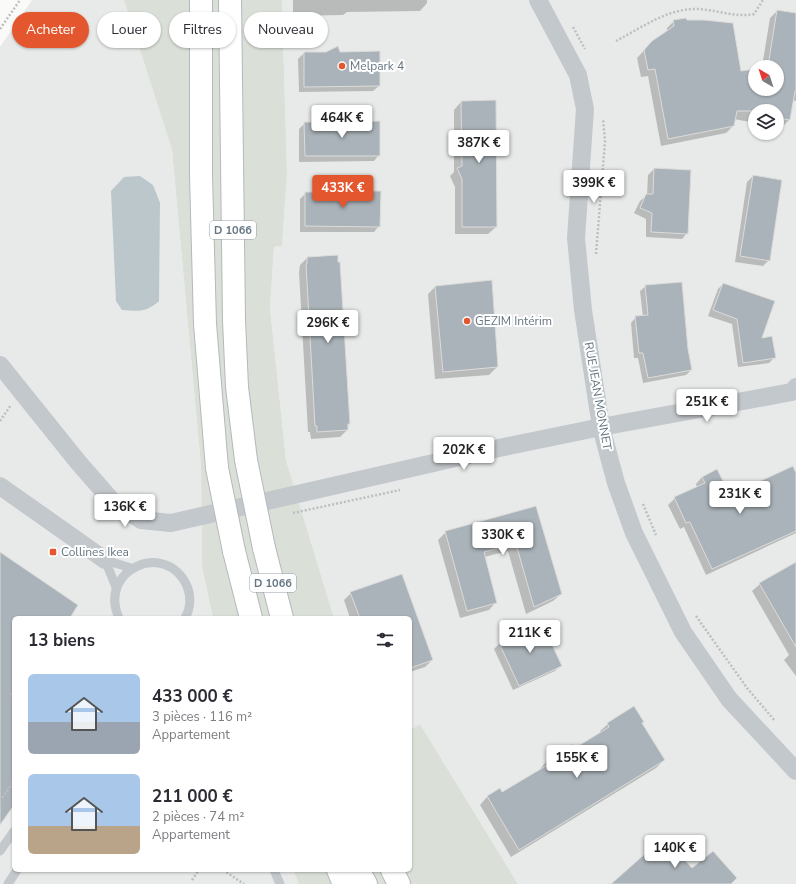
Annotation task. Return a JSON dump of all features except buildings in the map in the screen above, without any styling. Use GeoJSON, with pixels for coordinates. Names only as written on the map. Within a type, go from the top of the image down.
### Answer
{"type":"FeatureCollection","features":[{"type":"Feature","properties":{"kind":"highway","name":"D 1066"},"geometry":{"type":"LineString","coordinates":[[201,0],[201,175],[206,324],[217,468],[234,550],[251,616]]}},
{"type":"Feature","properties":{"kind":"highway","name":"D 1066"},"geometry":{"type":"LineString","coordinates":[[230,0],[234,320],[237,387],[246,460],[264,548],[281,616]]}},
{"type":"Feature","properties":{"kind":"highway"},"geometry":{"type":"LineString","coordinates":[[339,872],[344,884]]}},
{"type":"Feature","properties":{"kind":"highway"},"geometry":{"type":"LineString","coordinates":[[359,872],[366,884]]}},
{"type":"Feature","properties":{"kind":"highway"},"geometry":{"type":"LineString","coordinates":[[393,872],[399,884]]}},
{"type":"Feature","properties":{"kind":"street","name":"RUE JEAN MONNET"},"geometry":{"type":"LineString","coordinates":[[538,0],[578,75],[585,109],[576,238],[583,310],[601,427],[616,483],[634,533],[683,632],[736,708],[796,771]]}},
{"type":"Feature","properties":{"kind":"street"},"geometry":{"type":"LineString","coordinates":[[0,365],[78,462],[113,502],[141,520],[171,523],[601,427],[792,392],[796,387]]}},
{"type":"Feature","properties":{"kind":"street"},"geometry":{"type":"LineString","coordinates":[[0,486],[66,531],[105,560]]}},
{"type":"Feature","properties":{"kind":"lane"},"geometry":{"type":"LineString","coordinates":[[105,560],[131,568]]}},
{"type":"Feature","properties":{"kind":"lane"},"geometry":{"type":"LineString","coordinates":[[105,560],[116,586]]}},
{"type":"Feature","properties":{"kind":"lane"},"geometry":{"type":"LineString","coordinates":[[118,616],[115,610],[114,598],[116,586],[122,576],[131,568],[142,563],[154,562],[166,565],[176,571],[184,579],[189,590],[190,602],[186,616]]}},
{"type":"Feature","properties":{"kind":"lane"},"geometry":{"type":"LineString","coordinates":[[0,851],[12,834]]}},
{"type":"Feature","properties":{"kind":"lane"},"geometry":{"type":"LineString","coordinates":[[8,884],[16,872]]}},
{"type":"Feature","properties":{"kind":"lane"},"geometry":{"type":"LineString","coordinates":[[275,872],[280,884]]}},
{"type":"Feature","properties":{"kind":"path"},"geometry":{"type":"LineString","coordinates":[[0,30],[20,0]]}},
{"type":"Feature","properties":{"kind":"path"},"geometry":{"type":"LineString","coordinates":[[616,41],[674,11],[695,9],[745,16],[754,14],[763,0]]}},
{"type":"Feature","properties":{"kind":"path"},"geometry":{"type":"LineString","coordinates":[[572,24],[582,42],[586,55]]}},
{"type":"Feature","properties":{"kind":"path"},"geometry":{"type":"LineString","coordinates":[[596,256],[605,141],[602,112]]}},
{"type":"Feature","properties":{"kind":"path"},"geometry":{"type":"LineString","coordinates":[[642,501],[657,538]]}},
{"type":"Feature","properties":{"kind":"path"},"geometry":{"type":"LineString","coordinates":[[695,616],[747,688],[780,727]]}},
{"type":"Feature","properties":{"kind":"path"},"geometry":{"type":"LineString","coordinates":[[0,801],[12,787]]}},
{"type":"Feature","properties":{"kind":"path"},"geometry":{"type":"LineString","coordinates":[[192,880],[198,872]]}},
{"type":"Feature","properties":{"kind":"path"},"geometry":{"type":"LineString","coordinates":[[226,872],[244,884]]}},
{"type":"Feature","properties":{"kind":"shaded area"},"geometry":{"type":"Polygon","coordinates":[[[32,0],[124,0],[128,12],[97,12],[97,48],[139,48],[172,150],[201,466],[202,567],[213,616],[12,616],[12,872],[294,872],[299,884],[0,884],[0,47],[12,29],[12,48],[89,48],[89,12],[24,12],[32,0]]]}},
{"type":"Feature","properties":{"kind":"shaded area"},"geometry":{"type":"Polygon","coordinates":[[[124,0],[282,0],[282,12],[244,12],[244,48],[283,48],[287,174],[282,246],[274,247],[270,308],[286,460],[333,616],[213,616],[202,567],[201,466],[172,150],[139,48],[161,48],[161,12],[128,12],[124,0]]]}},
{"type":"Feature","properties":{"kind":"shaded area"},"geometry":{"type":"Polygon","coordinates":[[[282,0],[796,0],[796,884],[518,884],[420,724],[412,729],[412,616],[333,616],[286,460],[270,308],[274,247],[282,246],[287,174],[283,48],[328,48],[328,12],[282,12],[282,0]]]}},
{"type":"Feature","properties":{"kind":"shaded area"},"geometry":{"type":"Polygon","coordinates":[[[140,176],[153,185],[160,203],[159,301],[150,308],[142,310],[122,310],[116,301],[111,191],[124,177],[140,176]]]}},
{"type":"Feature","properties":{"kind":"shaded area"},"geometry":{"type":"Polygon","coordinates":[[[420,724],[518,884],[299,884],[294,872],[412,872],[412,729],[420,724]]]}},
{"type":"Feature","properties":{"kind":"place","name":"Melpark 4"},"geometry":{"type":"Point","coordinates":[342,66]}},
{"type":"Feature","properties":{"kind":"place","name":"GEZIM Intérim"},"geometry":{"type":"Point","coordinates":[467,321]}},
{"type":"Feature","properties":{"kind":"place","name":"Collines Ikea"},"geometry":{"type":"Point","coordinates":[53,552]}}]}
